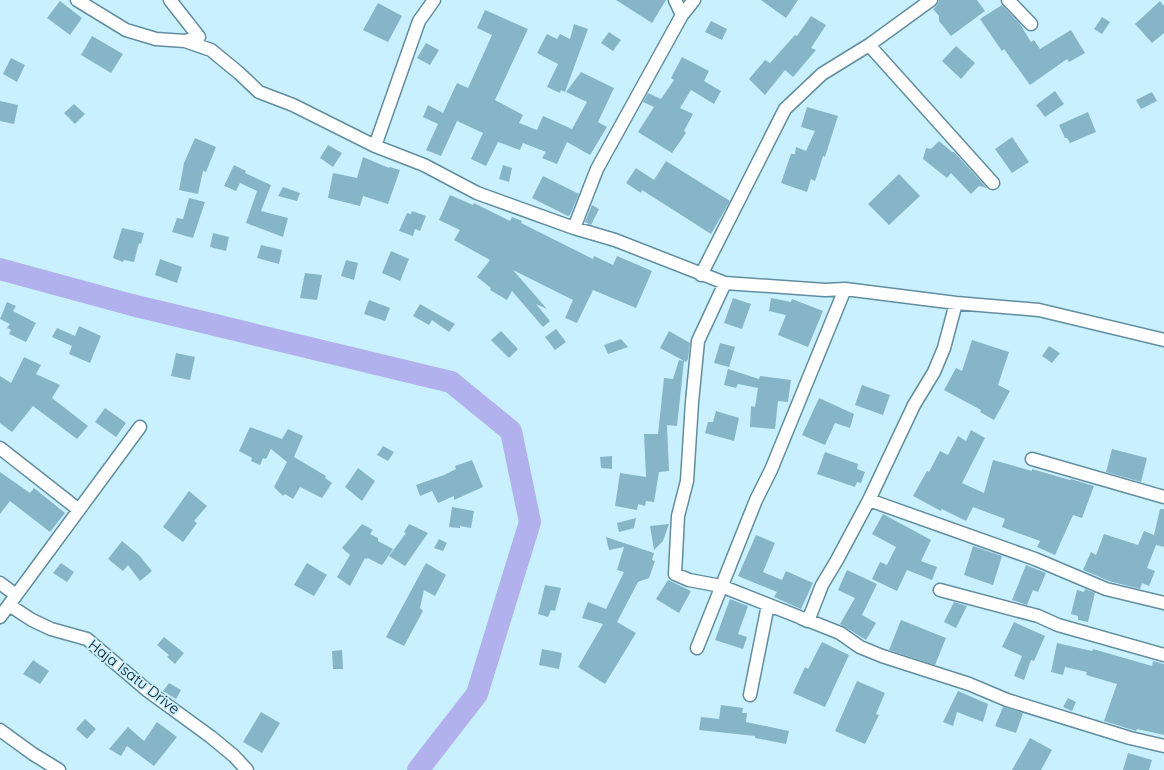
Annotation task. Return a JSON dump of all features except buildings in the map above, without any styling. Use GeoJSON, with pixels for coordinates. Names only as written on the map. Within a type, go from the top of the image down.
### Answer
{"type":"FeatureCollection","features":[{"type":"Feature","properties":{"kind":"street"},"geometry":{"type":"LineString","coordinates":[[76,0],[126,30],[156,39],[185,41],[211,50],[259,92],[293,105],[375,146],[424,164],[477,192],[574,228],[615,240],[724,283],[825,290],[845,289],[956,303],[1039,310],[1108,325],[1164,340]]}},
{"type":"Feature","properties":{"kind":"street"},"geometry":{"type":"LineString","coordinates":[[170,0],[199,37],[185,41]]}},
{"type":"Feature","properties":{"kind":"street"},"geometry":{"type":"LineString","coordinates":[[375,146],[419,21],[434,0]]}},
{"type":"Feature","properties":{"kind":"street"},"geometry":{"type":"LineString","coordinates":[[675,0],[682,15]]}},
{"type":"Feature","properties":{"kind":"street"},"geometry":{"type":"LineString","coordinates":[[574,228],[597,169],[682,15],[694,0]]}},
{"type":"Feature","properties":{"kind":"street"},"geometry":{"type":"LineString","coordinates":[[700,275],[786,109],[822,74],[869,45],[931,0]]}},
{"type":"Feature","properties":{"kind":"street"},"geometry":{"type":"LineString","coordinates":[[1008,0],[1031,24]]}},
{"type":"Feature","properties":{"kind":"street"},"geometry":{"type":"LineString","coordinates":[[869,45],[993,183]]}},
{"type":"Feature","properties":{"kind":"street"},"geometry":{"type":"LineString","coordinates":[[724,283],[698,341],[687,481],[678,516],[675,574],[689,580],[721,586],[768,604],[840,633],[860,647],[882,656],[969,684],[1016,703],[1130,738],[1164,746]]}},
{"type":"Feature","properties":{"kind":"street"},"geometry":{"type":"LineString","coordinates":[[697,648],[756,500],[771,470],[845,289]]}},
{"type":"Feature","properties":{"kind":"street"},"geometry":{"type":"LineString","coordinates":[[808,621],[822,585],[869,500],[914,405],[934,372],[944,348],[956,303]]}},
{"type":"Feature","properties":{"kind":"street"},"geometry":{"type":"LineString","coordinates":[[0,617],[140,427]]}},
{"type":"Feature","properties":{"kind":"street"},"geometry":{"type":"LineString","coordinates":[[0,448],[79,510]]}},
{"type":"Feature","properties":{"kind":"street"},"geometry":{"type":"LineString","coordinates":[[1032,459],[1164,497]]}},
{"type":"Feature","properties":{"kind":"street"},"geometry":{"type":"LineString","coordinates":[[869,500],[1036,559],[1106,589],[1164,603]]}},
{"type":"Feature","properties":{"kind":"street","name":"Haja Isatu Drive"},"geometry":{"type":"LineString","coordinates":[[0,583],[32,620],[51,629],[87,639],[148,691],[211,737],[234,756],[247,770]]}},
{"type":"Feature","properties":{"kind":"street"},"geometry":{"type":"LineString","coordinates":[[940,590],[1038,616],[1058,625],[1164,655]]}},
{"type":"Feature","properties":{"kind":"street"},"geometry":{"type":"LineString","coordinates":[[750,695],[768,604]]}},
{"type":"Feature","properties":{"kind":"street"},"geometry":{"type":"LineString","coordinates":[[0,730],[59,770]]}},
{"type":"Feature","properties":{"kind":"waterway"},"geometry":{"type":"LineString","coordinates":[[0,269],[132,305],[451,382],[511,431],[530,522],[477,694],[418,770]]}}]}
